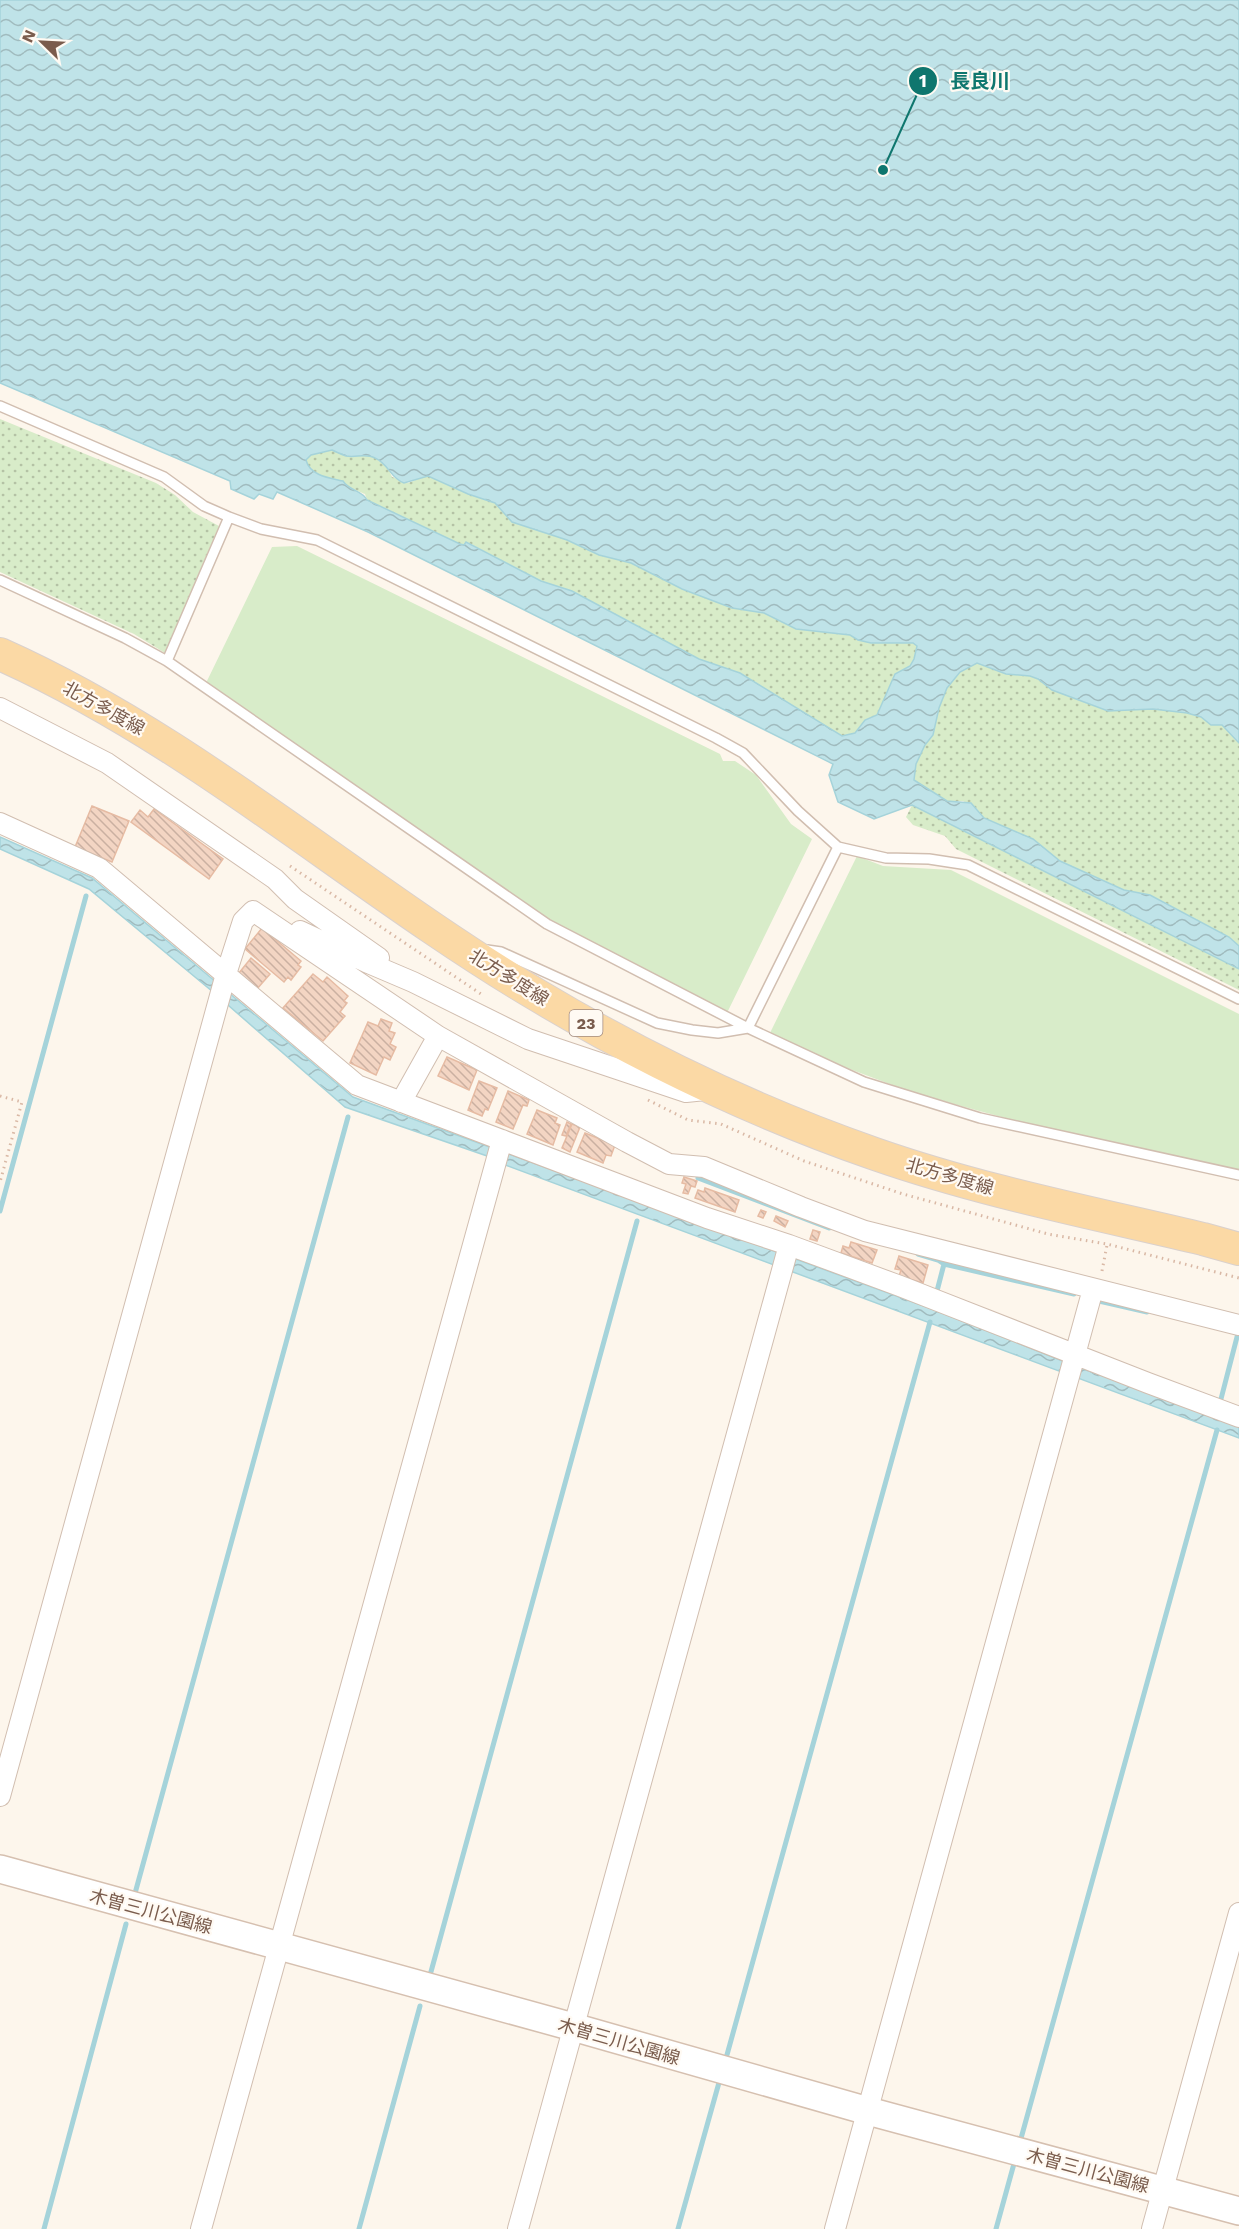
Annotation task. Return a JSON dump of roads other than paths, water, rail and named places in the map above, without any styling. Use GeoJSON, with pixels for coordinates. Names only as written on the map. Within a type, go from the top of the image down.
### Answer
{"type":"FeatureCollection","features":[{"type":"Feature","properties":{"kind":"main road","name":"北方多度線"},"geometry":{"type":"LineString","coordinates":[[0,654],[28,666],[148,733],[252,801],[460,947],[536,995],[607,1036],[714,1089],[810,1130],[878,1155],[966,1182],[1239,1249]]}},
{"type":"Feature","properties":{"kind":"main road","name":"木曽三川公園線"},"geometry":{"type":"LineString","coordinates":[[0,1869],[868,2111],[1239,2211]]}},
{"type":"Feature","properties":{"kind":"street"},"geometry":{"type":"LineString","coordinates":[[0,708],[107,763],[275,879],[295,900],[413,982]]}},
{"type":"Feature","properties":{"kind":"street"},"geometry":{"type":"LineString","coordinates":[[0,823],[99,868],[224,979],[357,1085],[401,1102],[499,1149],[707,1218],[786,1255],[1073,1364],[1239,1417]]}},
{"type":"Feature","properties":{"kind":"street"},"geometry":{"type":"LineString","coordinates":[[253,911],[413,982],[528,1039],[686,1092],[714,1089]]}},
{"type":"Feature","properties":{"kind":"street"},"geometry":{"type":"LineString","coordinates":[[0,1796],[224,979],[243,921],[253,911]]}},
{"type":"Feature","properties":{"kind":"street"},"geometry":{"type":"LineString","coordinates":[[253,911],[438,1036],[669,1164],[704,1167],[865,1231],[1239,1325]]}},
{"type":"Feature","properties":{"kind":"street"},"geometry":{"type":"LineString","coordinates":[[401,1102],[438,1036]]}},
{"type":"Feature","properties":{"kind":"street"},"geometry":{"type":"LineString","coordinates":[[201,2229],[499,1149]]}},
{"type":"Feature","properties":{"kind":"street"},"geometry":{"type":"LineString","coordinates":[[518,2229],[786,1255]]}},
{"type":"Feature","properties":{"kind":"street"},"geometry":{"type":"LineString","coordinates":[[835,2229],[1095,1290]]}},
{"type":"Feature","properties":{"kind":"street"},"geometry":{"type":"LineString","coordinates":[[1152,2229],[1239,1913]]}},
{"type":"Feature","properties":{"kind":"lane"},"geometry":{"type":"LineString","coordinates":[[0,406],[164,477],[204,506],[229,517],[261,530],[317,540],[716,738],[742,753],[798,811],[838,847],[885,858],[928,859],[968,865],[1239,999]]}},
{"type":"Feature","properties":{"kind":"lane"},"geometry":{"type":"LineString","coordinates":[[167,661],[229,517]]}},
{"type":"Feature","properties":{"kind":"lane"},"geometry":{"type":"LineString","coordinates":[[0,580],[125,638],[167,661],[548,924],[748,1028],[864,1082],[980,1118],[1239,1175]]}},
{"type":"Feature","properties":{"kind":"lane"},"geometry":{"type":"LineString","coordinates":[[748,1028],[838,847]]}},
{"type":"Feature","properties":{"kind":"lane"},"geometry":{"type":"LineString","coordinates":[[460,947],[501,952],[657,1023],[718,1033],[748,1028]]}},
{"type":"Feature","properties":{"kind":"water"},"geometry":{"type":"Polygon","coordinates":[[[0,0],[1239,0],[1239,743],[1222,725],[1211,725],[1201,717],[1153,709],[1108,711],[1052,690],[1030,676],[1006,674],[977,663],[960,672],[947,688],[939,708],[933,735],[925,745],[916,764],[914,780],[947,801],[971,803],[984,818],[1033,839],[1060,861],[1124,890],[1150,895],[1229,937],[1239,946],[1239,969],[912,805],[874,819],[838,802],[829,775],[833,764],[368,532],[277,492],[273,499],[259,494],[254,499],[231,489],[230,481],[0,383],[0,0]],[[332,450],[311,455],[306,460],[308,465],[316,473],[343,481],[367,500],[460,544],[464,545],[466,542],[541,581],[572,591],[699,659],[740,673],[842,736],[855,733],[865,720],[877,715],[895,674],[910,666],[914,659],[917,646],[913,643],[871,643],[858,640],[850,635],[796,629],[764,613],[732,608],[682,589],[631,563],[599,555],[567,540],[512,522],[495,503],[428,476],[404,483],[375,458],[346,456],[332,450]]]}},
{"type":"Feature","properties":{"kind":"water"},"geometry":{"type":"Polygon","coordinates":[[[0,837],[92,878],[353,1097],[932,1309],[1080,1368],[1239,1423],[1239,1438],[500,1163],[490,1157],[345,1107],[213,992],[89,889],[0,849],[0,837]]]}},
{"type":"Feature","properties":{"kind":"waterway"},"geometry":{"type":"LineString","coordinates":[[0,1211],[86,896]]}},
{"type":"Feature","properties":{"kind":"waterway"},"geometry":{"type":"LineString","coordinates":[[134,1897],[348,1117]]}},
{"type":"Feature","properties":{"kind":"waterway"},"geometry":{"type":"LineString","coordinates":[[698,1178],[829,1228]]}},
{"type":"Feature","properties":{"kind":"waterway"},"geometry":{"type":"LineString","coordinates":[[429,1979],[637,1221]]}},
{"type":"Feature","properties":{"kind":"waterway"},"geometry":{"type":"LineString","coordinates":[[918,1254],[944,1264],[937,1291]]}},
{"type":"Feature","properties":{"kind":"waterway"},"geometry":{"type":"LineString","coordinates":[[944,1264],[1074,1294]]}},
{"type":"Feature","properties":{"kind":"waterway"},"geometry":{"type":"LineString","coordinates":[[1099,1301],[1147,1312]]}},
{"type":"Feature","properties":{"kind":"waterway"},"geometry":{"type":"LineString","coordinates":[[725,2062],[930,1322]]}},
{"type":"Feature","properties":{"kind":"waterway"},"geometry":{"type":"LineString","coordinates":[[1221,1399],[1238,1333],[1235,1332]]}},
{"type":"Feature","properties":{"kind":"waterway"},"geometry":{"type":"LineString","coordinates":[[1020,2142],[1217,1430]]}},
{"type":"Feature","properties":{"kind":"waterway"},"geometry":{"type":"LineString","coordinates":[[44,2229],[126,1924]]}},
{"type":"Feature","properties":{"kind":"waterway"},"geometry":{"type":"LineString","coordinates":[[359,2229],[420,2006]]}},
{"type":"Feature","properties":{"kind":"waterway"},"geometry":{"type":"LineString","coordinates":[[678,2229],[720,2079]]}},
{"type":"Feature","properties":{"kind":"waterway"},"geometry":{"type":"LineString","coordinates":[[996,2229],[1015,2160]]}},
{"type":"Feature","properties":{"kind":"place","name":"長良川"},"geometry":{"type":"Point","coordinates":[883,170]}}]}
